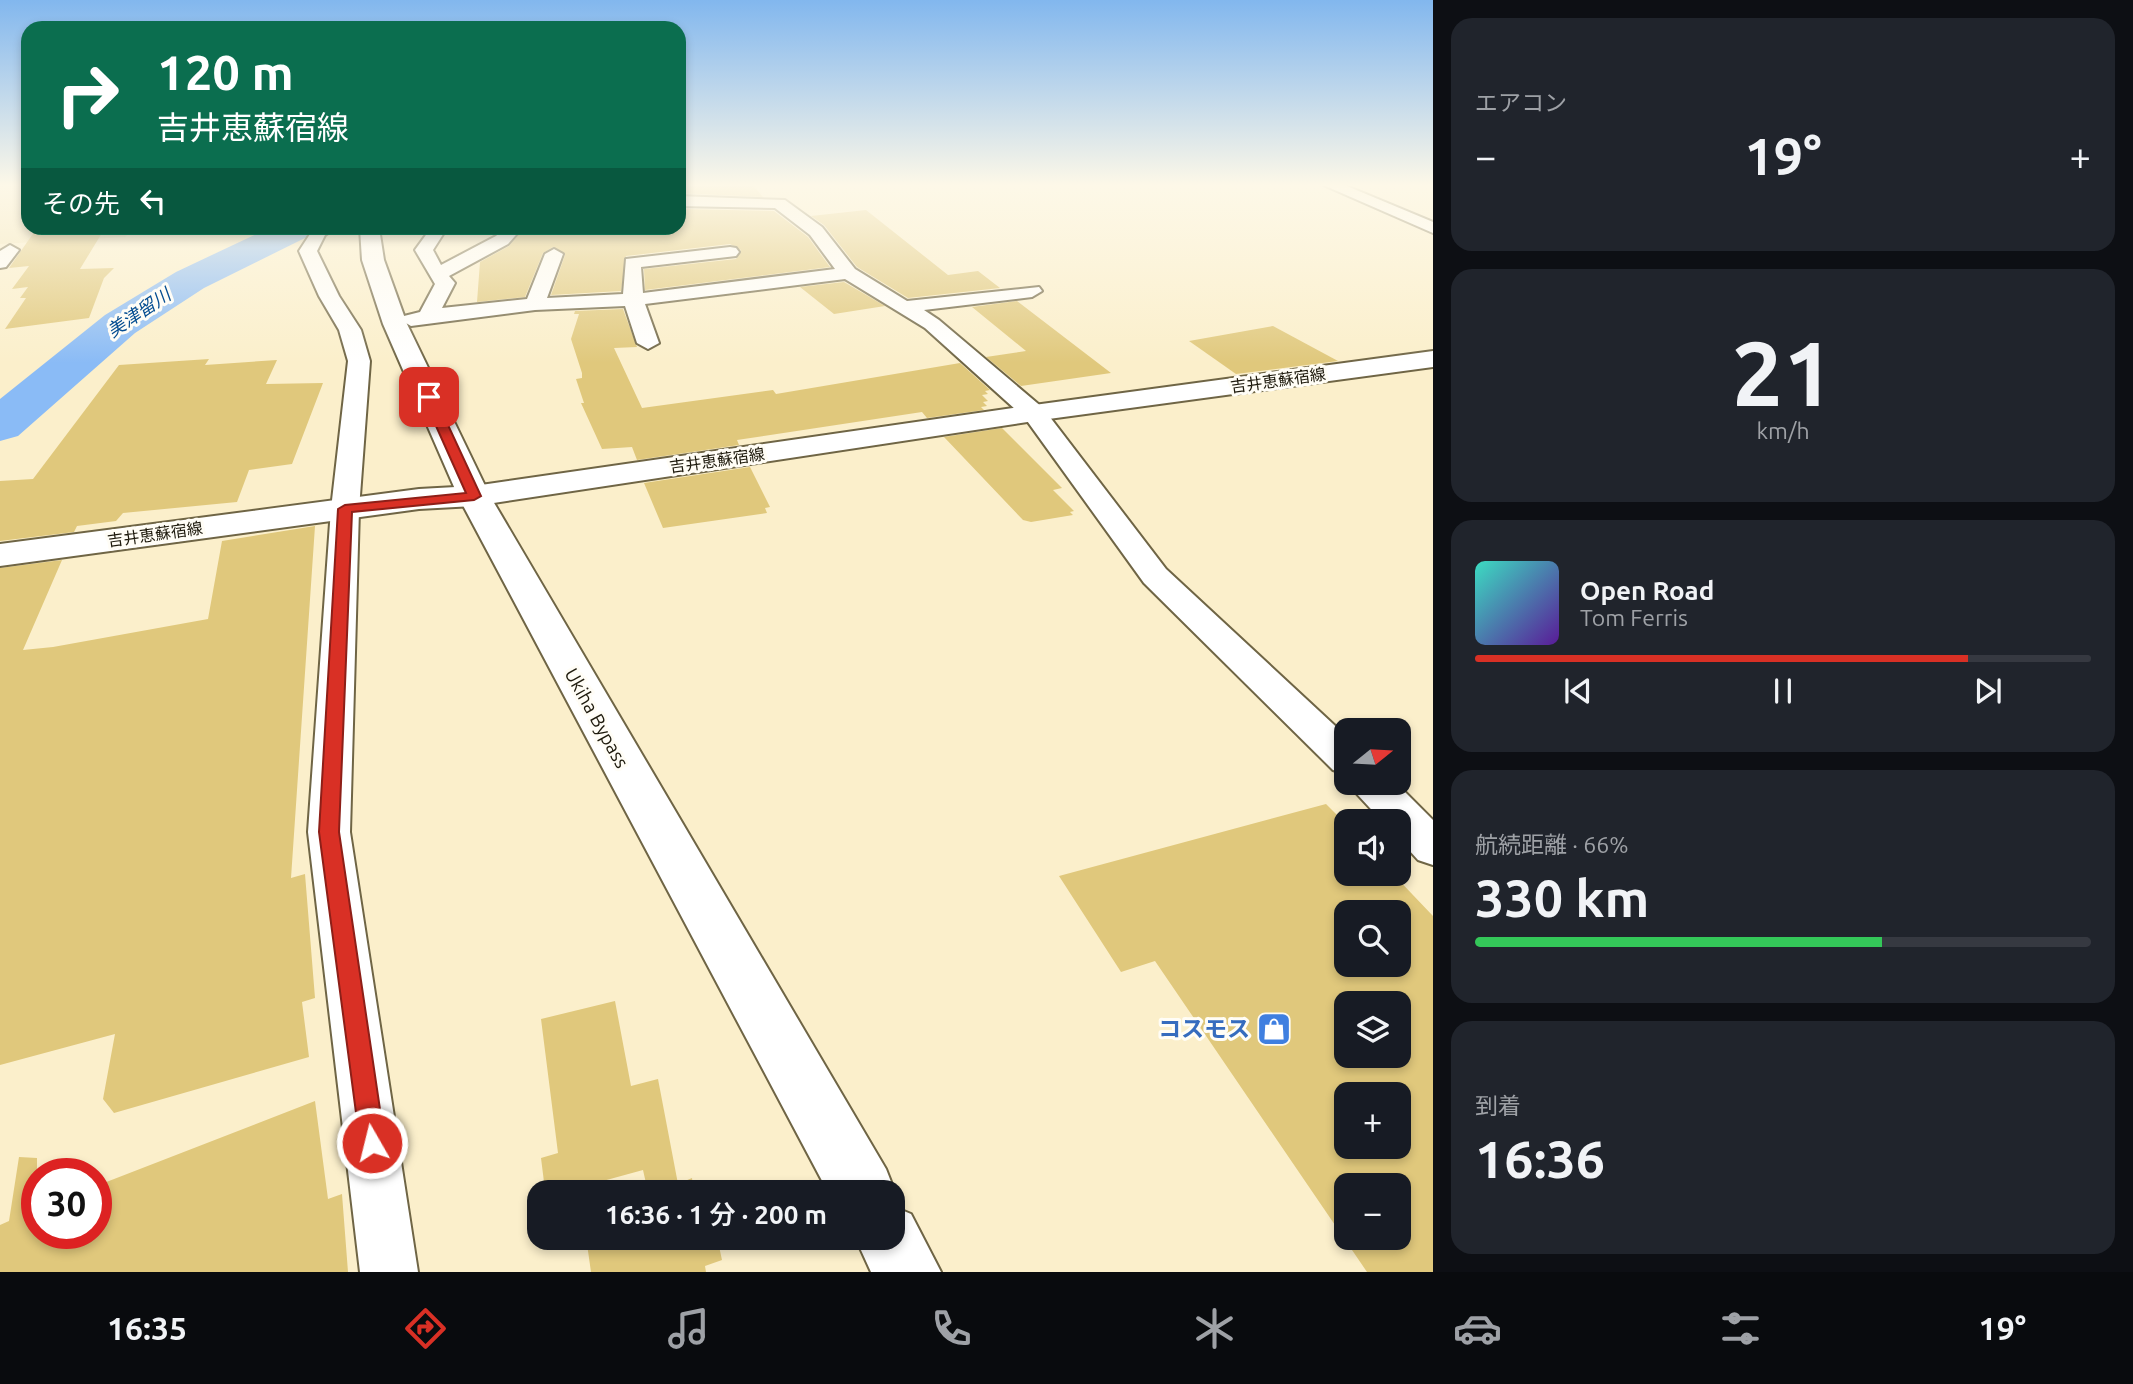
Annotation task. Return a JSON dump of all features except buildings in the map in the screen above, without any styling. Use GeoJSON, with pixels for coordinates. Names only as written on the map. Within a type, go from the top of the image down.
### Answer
{"type":"FeatureCollection","features":[{"type":"Feature","properties":{"kind":"main road","name":"Ukiha Bypass"},"geometry":{"type":"LineString","coordinates":[[371,243],[373,260],[411,320],[474,496],[856,1180]]}},
{"type":"Feature","properties":{"kind":"main road","name":"吉井恵蘇宿線"},"geometry":{"type":"LineString","coordinates":[[0,555],[345,509],[474,496],[1034,413],[1433,359]]}},
{"type":"Feature","properties":{"kind":"main road"},"geometry":{"type":"LineString","coordinates":[[895,1250],[907,1272]]}},
{"type":"Feature","properties":{"kind":"street"},"geometry":{"type":"LineString","coordinates":[[312,243],[308,251],[329,296],[350,330],[359,361],[345,509],[329,832],[389,1272]]}},
{"type":"Feature","properties":{"kind":"street"},"geometry":{"type":"LineString","coordinates":[[411,320],[445,282],[437,275],[424,250],[429,243]]}},
{"type":"Feature","properties":{"kind":"street"},"geometry":{"type":"LineString","coordinates":[[437,275],[496,243]]}},
{"type":"Feature","properties":{"kind":"street"},"geometry":{"type":"LineString","coordinates":[[825,243],[848,273],[932,324],[1034,413],[1155,576],[1334,748]]}},
{"type":"Feature","properties":{"kind":"street"},"geometry":{"type":"LineString","coordinates":[[648,343],[633,300],[632,263],[730,252]]}},
{"type":"Feature","properties":{"kind":"street"},"geometry":{"type":"LineString","coordinates":[[535,304],[554,254]]}},
{"type":"Feature","properties":{"kind":"street"},"geometry":{"type":"LineString","coordinates":[[411,320],[535,304],[633,300],[848,273]]}},
{"type":"Feature","properties":{"kind":"street"},"geometry":{"type":"LineString","coordinates":[[904,307],[1032,290]]}},
{"type":"Feature","properties":{"kind":"street"},"geometry":{"type":"LineString","coordinates":[[1383,795],[1433,847]]}},
{"type":"Feature","properties":{"kind":"waterway","name":"美津留川"},"geometry":{"type":"LineString","coordinates":[[0,425],[120,324],[190,280],[265,243]]}},
{"type":"Feature","properties":{"kind":"place","name":"コスモス"},"geometry":{"type":"Point","coordinates":[1274,1029]}},
{"type":"Feature","properties":{"kind":"route"},"geometry":{"type":"LineString","coordinates":[[372,1143],[329,832],[345,509],[419,499],[474,496],[429,397]]}}]}
